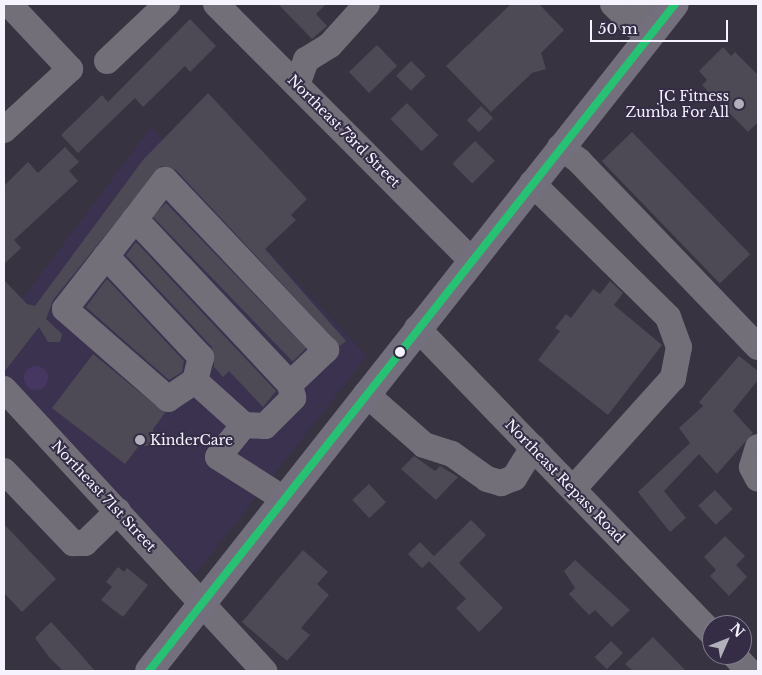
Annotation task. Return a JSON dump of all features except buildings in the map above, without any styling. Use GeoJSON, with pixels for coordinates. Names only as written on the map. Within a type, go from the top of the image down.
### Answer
{"type":"FeatureCollection","features":[{"type":"Feature","properties":{"kind":"main road"},"geometry":{"type":"LineString","coordinates":[[149,671],[417,328],[675,4]]}},
{"type":"Feature","properties":{"kind":"street"},"geometry":{"type":"LineString","coordinates":[[4,130],[70,69],[9,4]]}},
{"type":"Feature","properties":{"kind":"street"},"geometry":{"type":"LineString","coordinates":[[107,61],[167,4]]}},
{"type":"Feature","properties":{"kind":"street","name":"Northeast 73rd Street"},"geometry":{"type":"LineString","coordinates":[[216,4],[471,260]]}},
{"type":"Feature","properties":{"kind":"street"},"geometry":{"type":"LineString","coordinates":[[297,85],[306,60],[330,45],[367,4]]}},
{"type":"Feature","properties":{"kind":"street"},"geometry":{"type":"LineString","coordinates":[[614,4],[634,25],[655,28]]}},
{"type":"Feature","properties":{"kind":"street"},"geometry":{"type":"LineString","coordinates":[[643,4],[655,28]]}},
{"type":"Feature","properties":{"kind":"street"},"geometry":{"type":"LineString","coordinates":[[560,147],[579,161],[758,347]]}},
{"type":"Feature","properties":{"kind":"street"},"geometry":{"type":"LineString","coordinates":[[106,256],[201,357],[195,381],[168,399],[65,309],[134,219],[165,180],[326,350],[290,384]]}},
{"type":"Feature","properties":{"kind":"street"},"geometry":{"type":"LineString","coordinates":[[532,183],[668,317],[680,347],[673,378],[573,489]]}},
{"type":"Feature","properties":{"kind":"street"},"geometry":{"type":"LineString","coordinates":[[134,219],[290,384],[293,398],[265,426],[244,425],[195,381]]}},
{"type":"Feature","properties":{"kind":"street","name":"Northeast Repass Road"},"geometry":{"type":"LineString","coordinates":[[417,328],[702,623]]}},
{"type":"Feature","properties":{"kind":"street","name":"Northeast 71st Street"},"geometry":{"type":"LineString","coordinates":[[4,390],[204,602],[264,671]]}},
{"type":"Feature","properties":{"kind":"street"},"geometry":{"type":"LineString","coordinates":[[366,394],[424,445],[452,454],[487,480],[500,483],[514,478],[533,448]]}},
{"type":"Feature","properties":{"kind":"street"},"geometry":{"type":"LineString","coordinates":[[244,425],[218,457],[284,499]]}},
{"type":"Feature","properties":{"kind":"street"},"geometry":{"type":"LineString","coordinates":[[758,447],[752,467],[758,479]]}},
{"type":"Feature","properties":{"kind":"street"},"geometry":{"type":"LineString","coordinates":[[4,471],[72,542],[86,543],[118,511]]}},
{"type":"Feature","properties":{"kind":"shaded area"},"geometry":{"type":"Polygon","coordinates":[[[151,127],[367,356],[195,575],[4,375],[4,323],[151,127]]]}},
{"type":"Feature","properties":{"kind":"shaded area"},"geometry":{"type":"Polygon","coordinates":[[[36,366],[45,369],[48,378],[45,387],[36,390],[27,387],[24,378],[27,369],[36,366]]]}},
{"type":"Feature","properties":{"kind":"transit line"},"geometry":{"type":"LineString","coordinates":[[149,671],[675,4]]}},
{"type":"Feature","properties":{"kind":"place","name":"JC Fitness Zumba For All"},"geometry":{"type":"Point","coordinates":[739,104]}},
{"type":"Feature","properties":{"kind":"place","name":"KinderCare"},"geometry":{"type":"Point","coordinates":[140,440]}}]}
